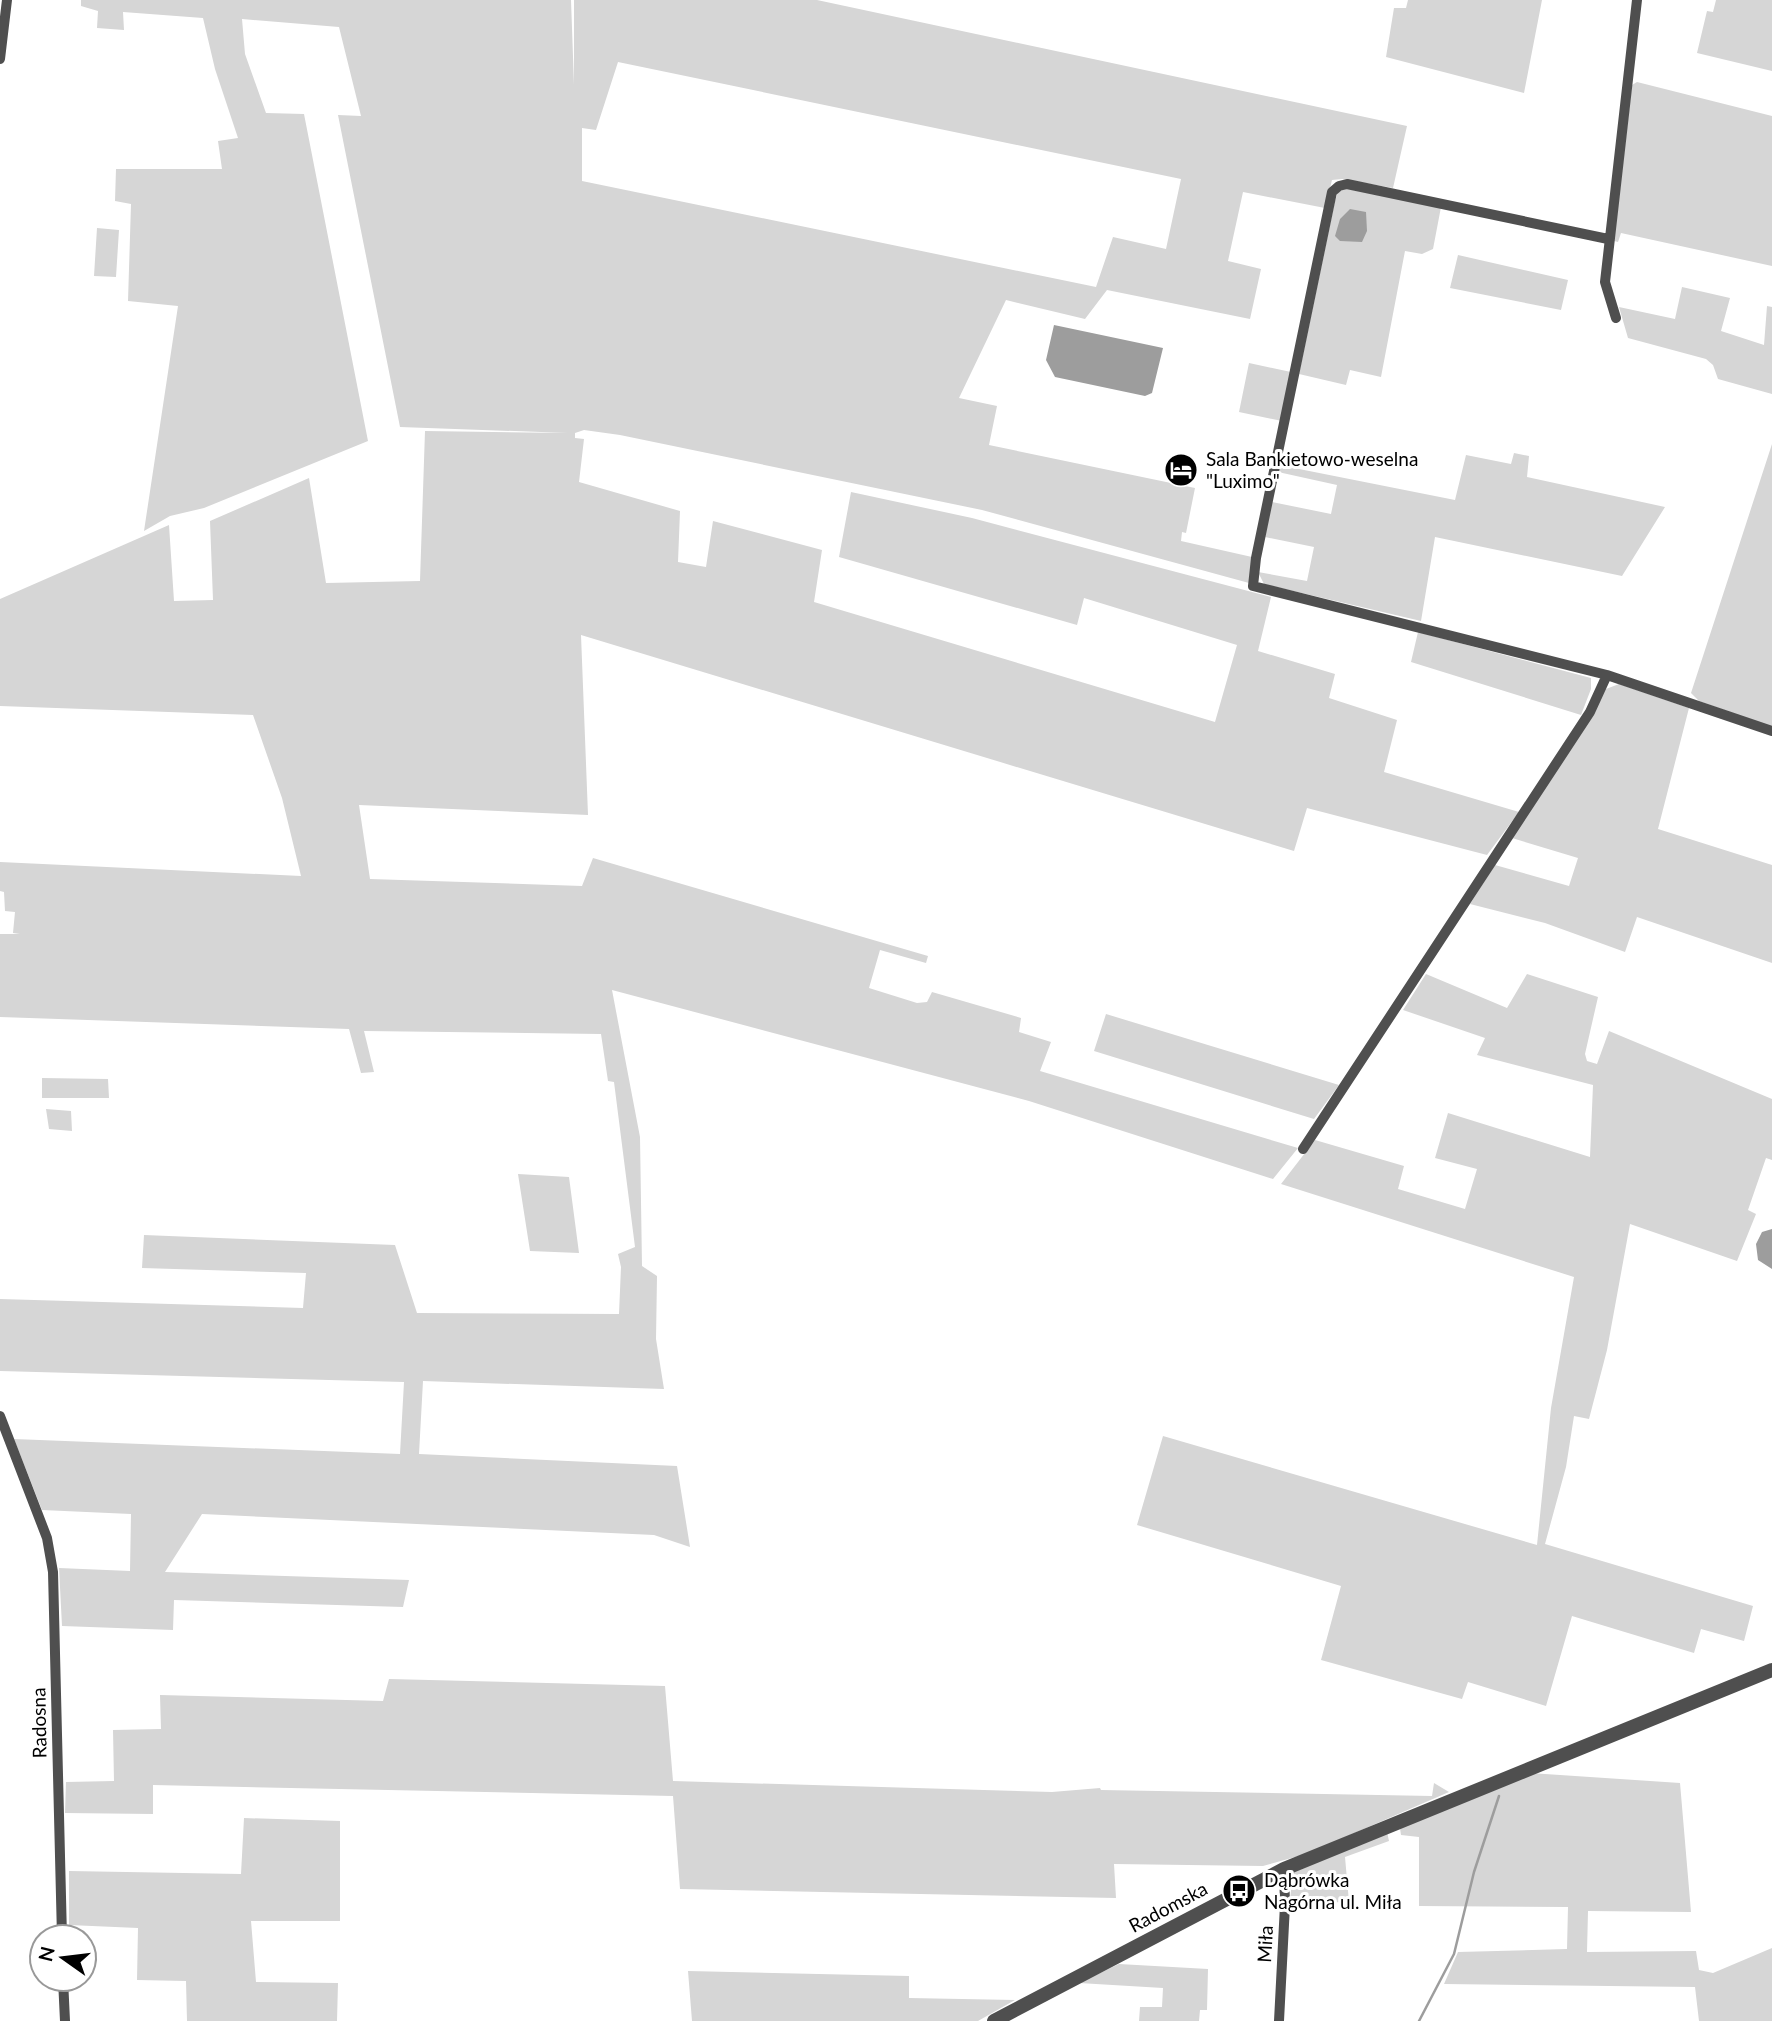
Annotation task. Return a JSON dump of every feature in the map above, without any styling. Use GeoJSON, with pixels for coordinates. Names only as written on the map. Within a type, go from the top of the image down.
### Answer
{"type":"FeatureCollection","features":[{"type":"Feature","properties":{"kind":"street"},"geometry":{"type":"LineString","coordinates":[[0,59],[7,0]]}},
{"type":"Feature","properties":{"kind":"street"},"geometry":{"type":"LineString","coordinates":[[1616,318],[1605,282],[1637,0]]}},
{"type":"Feature","properties":{"kind":"street"},"geometry":{"type":"LineString","coordinates":[[1608,239],[1347,184],[1332,192],[1258,545],[1253,586],[1607,675],[1772,731]]}},
{"type":"Feature","properties":{"kind":"street"},"geometry":{"type":"LineString","coordinates":[[1303,1149],[1590,712],[1607,675]]}},
{"type":"Feature","properties":{"kind":"street","name":"Radosna"},"geometry":{"type":"LineString","coordinates":[[0,1416],[49,1548],[54,1586],[62,1923]]}},
{"type":"Feature","properties":{"kind":"street","name":"Radomska"},"geometry":{"type":"LineString","coordinates":[[994,2021],[1284,1869],[1772,1670]]}},
{"type":"Feature","properties":{"kind":"street","name":"Miła"},"geometry":{"type":"LineString","coordinates":[[1279,2021],[1285,1905],[1284,1869]]}},
{"type":"Feature","properties":{"kind":"street"},"geometry":{"type":"LineString","coordinates":[[64,1993],[65,2021]]}},
{"type":"Feature","properties":{"kind":"shaded area"},"geometry":{"type":"Polygon","coordinates":[[[81,0],[571,0],[574,85],[574,0],[817,0],[1407,126],[1393,188],[1342,179],[1332,180],[1325,208],[1243,192],[1228,261],[1261,269],[1250,319],[1107,290],[1085,319],[1006,300],[959,398],[997,406],[989,445],[1195,488],[1186,533],[1182,532],[1181,541],[1252,557],[1249,583],[982,510],[620,435],[584,430],[575,433],[575,438],[584,439],[579,482],[680,511],[678,562],[706,567],[713,521],[822,550],[814,602],[1215,722],[1237,645],[1084,598],[1077,625],[839,557],[851,492],[972,518],[1271,597],[1258,651],[1335,674],[1329,698],[1397,720],[1384,772],[1519,812],[1487,855],[1307,808],[1294,851],[581,635],[588,815],[359,805],[370,879],[582,886],[593,858],[928,956],[926,963],[880,950],[869,988],[917,1003],[927,1002],[932,992],[1021,1018],[1019,1032],[1051,1042],[1040,1071],[1298,1148],[1273,1179],[1029,1101],[612,990],[640,1137],[642,1266],[657,1276],[656,1339],[664,1389],[423,1381],[419,1454],[677,1466],[690,1547],[654,1535],[202,1514],[165,1572],[409,1580],[403,1607],[174,1600],[173,1630],[62,1626],[59,1568],[130,1571],[131,1514],[42,1510],[14,1439],[400,1454],[404,1382],[0,1371],[0,1299],[303,1308],[306,1273],[142,1268],[144,1235],[395,1245],[417,1313],[619,1314],[621,1267],[618,1254],[635,1247],[614,1082],[608,1081],[601,1034],[364,1031],[374,1072],[361,1073],[349,1029],[0,1017],[0,934],[20,934],[13,933],[15,912],[5,911],[4,892],[0,891],[0,862],[301,876],[282,798],[253,715],[0,706],[0,599],[169,525],[174,601],[213,600],[210,521],[309,478],[326,583],[420,581],[425,431],[568,433],[400,427],[338,115],[361,116],[339,27],[242,19],[245,54],[266,113],[304,114],[368,441],[204,508],[170,516],[144,531],[178,306],[128,301],[131,204],[115,201],[116,169],[222,169],[218,141],[238,138],[215,69],[203,18],[123,12],[124,30],[97,28],[98,11],[81,6],[81,0]],[[618,62],[596,130],[582,128],[582,181],[1096,287],[1113,237],[1166,249],[1181,179],[618,62]]]}},
{"type":"Feature","properties":{"kind":"shaded area"},"geometry":{"type":"Polygon","coordinates":[[[1408,0],[1542,0],[1524,93],[1386,57],[1394,8],[1406,8],[1408,0]]]}},
{"type":"Feature","properties":{"kind":"shaded area"},"geometry":{"type":"Polygon","coordinates":[[[1716,0],[1772,0],[1772,71],[1697,53],[1707,11],[1713,12],[1716,0]]]}},
{"type":"Feature","properties":{"kind":"shaded area"},"geometry":{"type":"Polygon","coordinates":[[[1637,82],[1772,116],[1772,266],[1621,233],[1618,242],[1614,241],[1632,85],[1637,82]]]}},
{"type":"Feature","properties":{"kind":"shaded area"},"geometry":{"type":"Polygon","coordinates":[[[1347,188],[1441,207],[1433,249],[1422,254],[1405,251],[1381,377],[1350,370],[1346,385],[1299,374],[1335,201],[1338,192],[1347,188]]]}},
{"type":"Feature","properties":{"kind":"shaded area"},"geometry":{"type":"Polygon","coordinates":[[[1350,209],[1366,212],[1367,231],[1362,242],[1340,241],[1335,236],[1340,219],[1350,209]]]}},
{"type":"Feature","properties":{"kind":"shaded area"},"geometry":{"type":"Polygon","coordinates":[[[97,228],[119,230],[116,277],[94,276],[97,228]]]}},
{"type":"Feature","properties":{"kind":"shaded area"},"geometry":{"type":"Polygon","coordinates":[[[1458,255],[1568,280],[1561,310],[1450,288],[1458,255]]]}},
{"type":"Feature","properties":{"kind":"shaded area"},"geometry":{"type":"Polygon","coordinates":[[[1682,287],[1730,298],[1721,331],[1764,345],[1767,306],[1772,307],[1772,394],[1718,379],[1713,365],[1706,359],[1628,338],[1619,307],[1675,319],[1682,287]]]}},
{"type":"Feature","properties":{"kind":"shaded area"},"geometry":{"type":"Polygon","coordinates":[[[1054,325],[1163,348],[1152,393],[1145,396],[1055,377],[1046,360],[1054,325]]]}},
{"type":"Feature","properties":{"kind":"shaded area"},"geometry":{"type":"Polygon","coordinates":[[[1249,363],[1291,372],[1282,421],[1239,412],[1249,363]]]}},
{"type":"Feature","properties":{"kind":"shaded area"},"geometry":{"type":"Polygon","coordinates":[[[1772,444],[1772,727],[1699,701],[1691,693],[1772,444]]]}},
{"type":"Feature","properties":{"kind":"shaded area"},"geometry":{"type":"Polygon","coordinates":[[[1514,453],[1529,456],[1527,477],[1665,507],[1622,576],[1435,537],[1421,621],[1264,584],[1258,572],[1307,581],[1314,547],[1265,537],[1272,502],[1331,514],[1337,485],[1278,472],[1279,465],[1455,500],[1466,455],[1511,464],[1514,453]]]}},
{"type":"Feature","properties":{"kind":"shaded area"},"geometry":{"type":"Polygon","coordinates":[[[1418,632],[1591,678],[1591,689],[1581,715],[1411,662],[1418,632]]]}},
{"type":"Feature","properties":{"kind":"shaded area"},"geometry":{"type":"Polygon","coordinates":[[[1619,684],[1689,708],[1658,829],[1772,865],[1772,963],[1637,917],[1625,952],[1545,923],[1470,904],[1495,865],[1569,886],[1578,858],[1512,838],[1606,689],[1619,684]]]}},
{"type":"Feature","properties":{"kind":"shaded area"},"geometry":{"type":"Polygon","coordinates":[[[1426,974],[1507,1008],[1527,974],[1598,997],[1585,1054],[1587,1061],[1597,1064],[1609,1031],[1772,1099],[1772,1160],[1766,1158],[1748,1210],[1756,1214],[1737,1261],[1630,1224],[1607,1350],[1589,1419],[1574,1416],[1566,1467],[1545,1544],[1753,1606],[1744,1641],[1701,1629],[1694,1653],[1572,1616],[1546,1706],[1468,1682],[1462,1699],[1321,1660],[1341,1586],[1137,1525],[1163,1436],[1537,1545],[1551,1408],[1574,1277],[1281,1184],[1315,1140],[1404,1166],[1398,1189],[1465,1209],[1477,1169],[1435,1158],[1448,1113],[1590,1157],[1593,1085],[1477,1055],[1485,1038],[1403,1010],[1426,974]]]}},
{"type":"Feature","properties":{"kind":"shaded area"},"geometry":{"type":"Polygon","coordinates":[[[1106,1014],[1339,1085],[1314,1119],[1094,1051],[1106,1014]]]}},
{"type":"Feature","properties":{"kind":"shaded area"},"geometry":{"type":"Polygon","coordinates":[[[42,1078],[108,1079],[109,1098],[42,1098],[42,1078]]]}},
{"type":"Feature","properties":{"kind":"shaded area"},"geometry":{"type":"Polygon","coordinates":[[[46,1109],[71,1111],[72,1131],[49,1129],[46,1109]]]}},
{"type":"Feature","properties":{"kind":"shaded area"},"geometry":{"type":"Polygon","coordinates":[[[518,1174],[569,1177],[579,1253],[530,1251],[518,1174]]]}},
{"type":"Feature","properties":{"kind":"shaded area"},"geometry":{"type":"Polygon","coordinates":[[[1772,1229],[1772,1269],[1758,1260],[1756,1244],[1762,1232],[1772,1229]]]}},
{"type":"Feature","properties":{"kind":"shaded area"},"geometry":{"type":"Polygon","coordinates":[[[389,1679],[665,1686],[673,1781],[1052,1792],[1100,1788],[1432,1796],[1434,1783],[1449,1792],[1306,1854],[1263,1866],[1114,1864],[1116,1898],[680,1889],[673,1796],[153,1785],[153,1814],[65,1813],[66,1782],[114,1781],[113,1730],[161,1729],[160,1695],[383,1701],[389,1679]]]}},
{"type":"Feature","properties":{"kind":"shaded area"},"geometry":{"type":"Polygon","coordinates":[[[1530,1773],[1680,1783],[1691,1912],[1588,1911],[1587,1952],[1696,1951],[1699,1970],[1713,1973],[1772,1948],[1772,2021],[1699,2021],[1695,1987],[1444,1984],[1458,1952],[1567,1949],[1568,1907],[1419,1906],[1419,1837],[1401,1835],[1400,1828],[1530,1773]]]}},
{"type":"Feature","properties":{"kind":"shaded area"},"geometry":{"type":"Polygon","coordinates":[[[244,1818],[340,1821],[340,1921],[251,1921],[256,1982],[338,1983],[337,2021],[187,2021],[186,1981],[137,1980],[138,1928],[69,1923],[69,1871],[241,1874],[244,1818]]]}},
{"type":"Feature","properties":{"kind":"shaded area"},"geometry":{"type":"Polygon","coordinates":[[[1387,1832],[1389,1841],[1345,1857],[1349,1902],[1297,1903],[1290,1900],[1293,1872],[1387,1832]]]}},
{"type":"Feature","properties":{"kind":"shaded area"},"geometry":{"type":"Polygon","coordinates":[[[1119,1964],[1208,1969],[1207,2010],[1200,2010],[1199,2021],[1139,2021],[1140,2007],[1162,2007],[1163,1988],[1079,1983],[1119,1964]]]}},
{"type":"Feature","properties":{"kind":"shaded area"},"geometry":{"type":"Polygon","coordinates":[[[688,1971],[909,1976],[909,1998],[1015,2000],[978,2021],[692,2021],[688,1971]]]}},
{"type":"Feature","properties":{"kind":"waterway"},"geometry":{"type":"LineString","coordinates":[[1419,2021],[1454,1954],[1474,1872],[1499,1796]]}},
{"type":"Feature","properties":{"kind":"place","name":"Sala Bankietowo-weselna \"Luximo\""},"geometry":{"type":"Point","coordinates":[1181,470]}},
{"type":"Feature","properties":{"kind":"place","name":"Dąbrówka Nagórna ul. Miła"},"geometry":{"type":"Point","coordinates":[1239,1891]}}]}
